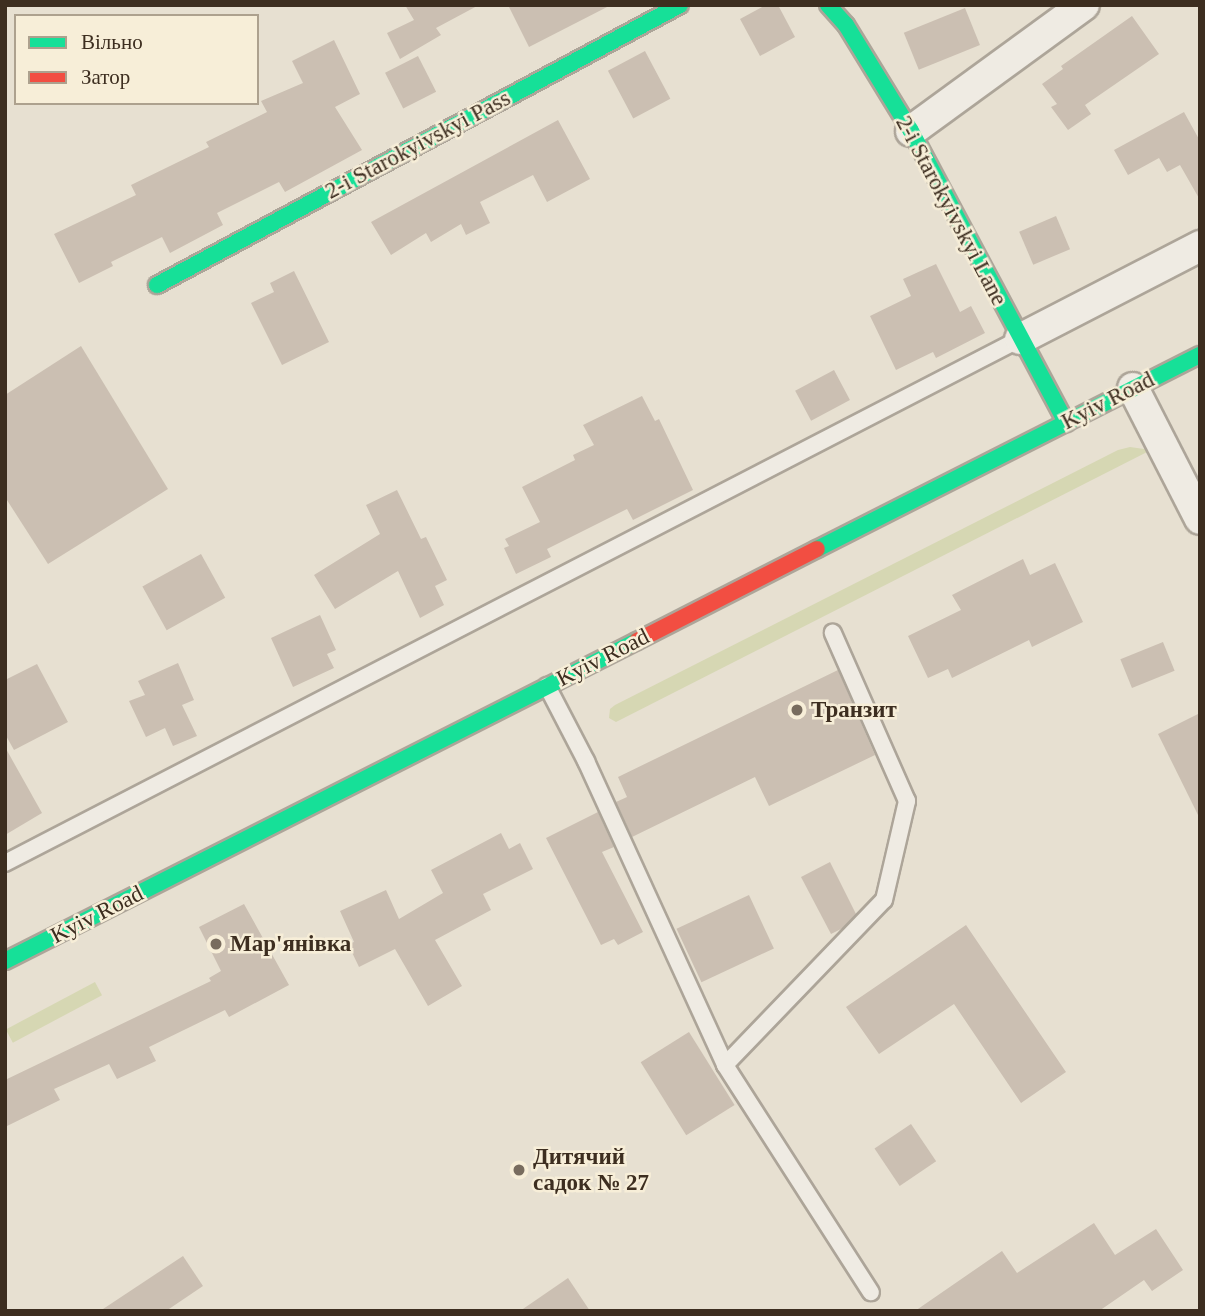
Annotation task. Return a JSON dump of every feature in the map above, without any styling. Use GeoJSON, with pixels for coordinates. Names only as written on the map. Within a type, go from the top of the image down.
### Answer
{"type":"FeatureCollection","features":[{"type":"Feature","properties":{"kind":"main road","name":"2-i Starokyivskyi Pass"},"geometry":{"type":"LineString","coordinates":[[157,285],[680,5]]}},
{"type":"Feature","properties":{"kind":"main road","name":"2-i Starokyivskyi Lane"},"geometry":{"type":"LineString","coordinates":[[828,5],[846,25],[911,131],[1066,423]]}},
{"type":"Feature","properties":{"kind":"main road","name":"Kyiv Road"},"geometry":{"type":"LineString","coordinates":[[5,961],[1200,355]]}},
{"type":"Feature","properties":{"kind":"street"},"geometry":{"type":"LineString","coordinates":[[911,131],[1084,5]]}},
{"type":"Feature","properties":{"kind":"street"},"geometry":{"type":"LineString","coordinates":[[1020,339],[1200,246]]}},
{"type":"Feature","properties":{"kind":"street"},"geometry":{"type":"LineString","coordinates":[[1133,388],[1200,519]]}},
{"type":"Feature","properties":{"kind":"lane"},"geometry":{"type":"LineString","coordinates":[[5,863],[1020,339]]}},
{"type":"Feature","properties":{"kind":"lane"},"geometry":{"type":"LineString","coordinates":[[726,1065],[884,900],[907,801],[833,633]]}},
{"type":"Feature","properties":{"kind":"lane"},"geometry":{"type":"LineString","coordinates":[[547,686],[586,761],[726,1065],[871,1292]]}},
{"type":"Feature","properties":{"kind":"green space"},"geometry":{"type":"Polygon","coordinates":[[[1130,447],[1151,450],[616,722],[609,718],[610,709],[615,705],[1118,450],[1130,447]]]}},
{"type":"Feature","properties":{"kind":"green space"},"geometry":{"type":"Polygon","coordinates":[[[95,982],[102,995],[13,1043],[6,1029],[95,982]]]}},
{"type":"Feature","properties":{"kind":"building"},"geometry":{"type":"Polygon","coordinates":[[[405,5],[479,5],[436,28],[441,35],[400,59],[387,33],[414,20],[405,5]]]}},
{"type":"Feature","properties":{"kind":"building"},"geometry":{"type":"Polygon","coordinates":[[[508,5],[611,5],[529,47],[508,5]]]}},
{"type":"Feature","properties":{"kind":"building"},"geometry":{"type":"Polygon","coordinates":[[[766,5],[778,5],[795,37],[760,56],[740,19],[766,5]]]}},
{"type":"Feature","properties":{"kind":"building"},"geometry":{"type":"Polygon","coordinates":[[[965,8],[980,45],[919,70],[904,33],[965,8]]]}},
{"type":"Feature","properties":{"kind":"building"},"geometry":{"type":"Polygon","coordinates":[[[1132,16],[1159,54],[1085,105],[1091,114],[1068,130],[1051,107],[1057,104],[1042,84],[1063,69],[1061,66],[1132,16]]]}},
{"type":"Feature","properties":{"kind":"building"},"geometry":{"type":"Polygon","coordinates":[[[334,40],[360,94],[335,107],[362,150],[285,192],[279,182],[217,213],[223,225],[170,253],[162,237],[111,262],[113,266],[79,283],[54,234],[136,195],[131,185],[209,147],[206,142],[267,112],[261,101],[303,83],[292,61],[334,40]]]}},
{"type":"Feature","properties":{"kind":"building"},"geometry":{"type":"Polygon","coordinates":[[[645,51],[670,99],[633,118],[608,71],[645,51]]]}},
{"type":"Feature","properties":{"kind":"building"},"geometry":{"type":"Polygon","coordinates":[[[418,56],[436,92],[403,108],[385,73],[418,56]]]}},
{"type":"Feature","properties":{"kind":"building"},"geometry":{"type":"Polygon","coordinates":[[[1184,112],[1200,141],[1200,200],[1180,165],[1167,172],[1159,158],[1128,175],[1114,150],[1184,112]]]}},
{"type":"Feature","properties":{"kind":"building"},"geometry":{"type":"Polygon","coordinates":[[[558,120],[590,179],[547,202],[533,175],[480,202],[490,223],[466,235],[461,224],[431,242],[426,233],[391,255],[371,222],[558,120]]]}},
{"type":"Feature","properties":{"kind":"building"},"geometry":{"type":"Polygon","coordinates":[[[1056,216],[1070,249],[1033,265],[1019,232],[1056,216]]]}},
{"type":"Feature","properties":{"kind":"building"},"geometry":{"type":"Polygon","coordinates":[[[936,264],[960,312],[971,306],[985,333],[936,358],[933,352],[896,370],[870,316],[911,296],[903,279],[936,264]]]}},
{"type":"Feature","properties":{"kind":"building"},"geometry":{"type":"Polygon","coordinates":[[[294,271],[329,342],[282,365],[251,303],[274,292],[270,283],[294,271]]]}},
{"type":"Feature","properties":{"kind":"building"},"geometry":{"type":"Polygon","coordinates":[[[81,346],[168,489],[48,564],[5,497],[5,395],[81,346]]]}},
{"type":"Feature","properties":{"kind":"building"},"geometry":{"type":"Polygon","coordinates":[[[834,370],[850,400],[811,421],[795,391],[834,370]]]}},
{"type":"Feature","properties":{"kind":"building"},"geometry":{"type":"Polygon","coordinates":[[[642,396],[655,421],[659,419],[693,490],[633,520],[627,509],[547,549],[551,557],[516,574],[504,548],[509,546],[505,539],[540,522],[522,487],[575,460],[573,455],[594,445],[583,425],[642,396]]]}},
{"type":"Feature","properties":{"kind":"building"},"geometry":{"type":"Polygon","coordinates":[[[397,490],[421,539],[426,537],[447,580],[435,586],[444,605],[420,618],[398,571],[335,609],[314,575],[380,534],[366,505],[397,490]]]}},
{"type":"Feature","properties":{"kind":"building"},"geometry":{"type":"Polygon","coordinates":[[[201,554],[225,598],[167,630],[142,586],[201,554]]]}},
{"type":"Feature","properties":{"kind":"building"},"geometry":{"type":"Polygon","coordinates":[[[1023,559],[1030,575],[1055,563],[1083,622],[1032,647],[1029,640],[952,678],[948,669],[928,678],[908,636],[961,610],[952,595],[1023,559]]]}},
{"type":"Feature","properties":{"kind":"building"},"geometry":{"type":"Polygon","coordinates":[[[320,615],[336,650],[327,654],[334,668],[293,687],[271,638],[320,615]]]}},
{"type":"Feature","properties":{"kind":"building"},"geometry":{"type":"Polygon","coordinates":[[[1163,642],[1175,671],[1132,688],[1120,659],[1163,642]]]}},
{"type":"Feature","properties":{"kind":"building"},"geometry":{"type":"Polygon","coordinates":[[[178,663],[194,700],[182,705],[197,736],[173,746],[165,728],[146,737],[129,701],[145,695],[138,681],[178,663]]]}},
{"type":"Feature","properties":{"kind":"building"},"geometry":{"type":"Polygon","coordinates":[[[37,664],[68,722],[14,750],[5,734],[5,680],[37,664]]]}},
{"type":"Feature","properties":{"kind":"building"},"geometry":{"type":"Polygon","coordinates":[[[838,670],[875,755],[769,806],[755,777],[632,837],[616,802],[627,797],[618,777],[838,670]]]}},
{"type":"Feature","properties":{"kind":"building"},"geometry":{"type":"Polygon","coordinates":[[[1200,713],[1200,819],[1158,734],[1200,713]]]}},
{"type":"Feature","properties":{"kind":"building"},"geometry":{"type":"Polygon","coordinates":[[[5,747],[42,813],[5,835],[5,747]]]}},
{"type":"Feature","properties":{"kind":"building"},"geometry":{"type":"Polygon","coordinates":[[[598,812],[614,847],[602,852],[643,932],[618,945],[614,939],[601,945],[546,838],[598,812]]]}},
{"type":"Feature","properties":{"kind":"building"},"geometry":{"type":"Polygon","coordinates":[[[501,833],[509,849],[520,843],[533,869],[483,894],[491,910],[435,940],[462,986],[428,1006],[395,949],[359,967],[348,944],[354,942],[340,911],[386,890],[399,919],[443,893],[431,870],[501,833]]]}},
{"type":"Feature","properties":{"kind":"building"},"geometry":{"type":"Polygon","coordinates":[[[830,862],[856,914],[843,928],[831,934],[801,877],[830,862]]]}},
{"type":"Feature","properties":{"kind":"building"},"geometry":{"type":"Polygon","coordinates":[[[749,895],[774,948],[701,982],[676,929],[749,895]]]}},
{"type":"Feature","properties":{"kind":"building"},"geometry":{"type":"Polygon","coordinates":[[[244,904],[289,985],[229,1017],[225,1010],[149,1047],[156,1061],[117,1079],[109,1064],[54,1089],[60,1100],[5,1127],[5,1080],[211,981],[209,978],[221,971],[199,927],[244,904]]]}},
{"type":"Feature","properties":{"kind":"building"},"geometry":{"type":"Polygon","coordinates":[[[966,925],[1066,1072],[1021,1103],[954,1004],[879,1054],[846,1007],[966,925]]]}},
{"type":"Feature","properties":{"kind":"building"},"geometry":{"type":"Polygon","coordinates":[[[689,1032],[735,1105],[686,1135],[641,1062],[689,1032]]]}},
{"type":"Feature","properties":{"kind":"building"},"geometry":{"type":"Polygon","coordinates":[[[911,1124],[936,1161],[900,1186],[875,1149],[911,1124]]]}},
{"type":"Feature","properties":{"kind":"building"},"geometry":{"type":"Polygon","coordinates":[[[1094,1223],[1115,1255],[1156,1229],[1183,1270],[1152,1291],[1144,1280],[1099,1311],[915,1311],[1002,1251],[1017,1273],[1094,1223]]]}},
{"type":"Feature","properties":{"kind":"building"},"geometry":{"type":"Polygon","coordinates":[[[183,1256],[203,1286],[166,1311],[100,1311],[183,1256]]]}},
{"type":"Feature","properties":{"kind":"building"},"geometry":{"type":"Polygon","coordinates":[[[568,1278],[590,1311],[520,1311],[568,1278]]]}},
{"type":"Feature","properties":{"kind":"traffic: fast"},"geometry":{"type":"LineString","coordinates":[[157,285],[680,5]]}},
{"type":"Feature","properties":{"kind":"traffic: fast"},"geometry":{"type":"LineString","coordinates":[[828,5],[846,25],[911,131],[1066,423]]}},
{"type":"Feature","properties":{"kind":"traffic: fast"},"geometry":{"type":"LineString","coordinates":[[817,549],[1200,355]]}},
{"type":"Feature","properties":{"kind":"traffic: fast"},"geometry":{"type":"LineString","coordinates":[[5,961],[637,641]]}},
{"type":"Feature","properties":{"kind":"traffic: jam"},"geometry":{"type":"LineString","coordinates":[[637,641],[817,549]]}},
{"type":"Feature","properties":{"kind":"place","name":"Транзит"},"geometry":{"type":"Point","coordinates":[797,710]}},
{"type":"Feature","properties":{"kind":"place","name":"Мар'янівка"},"geometry":{"type":"Point","coordinates":[216,944]}},
{"type":"Feature","properties":{"kind":"place","name":"Дитячий садок № 27"},"geometry":{"type":"Point","coordinates":[519,1170]}}]}
